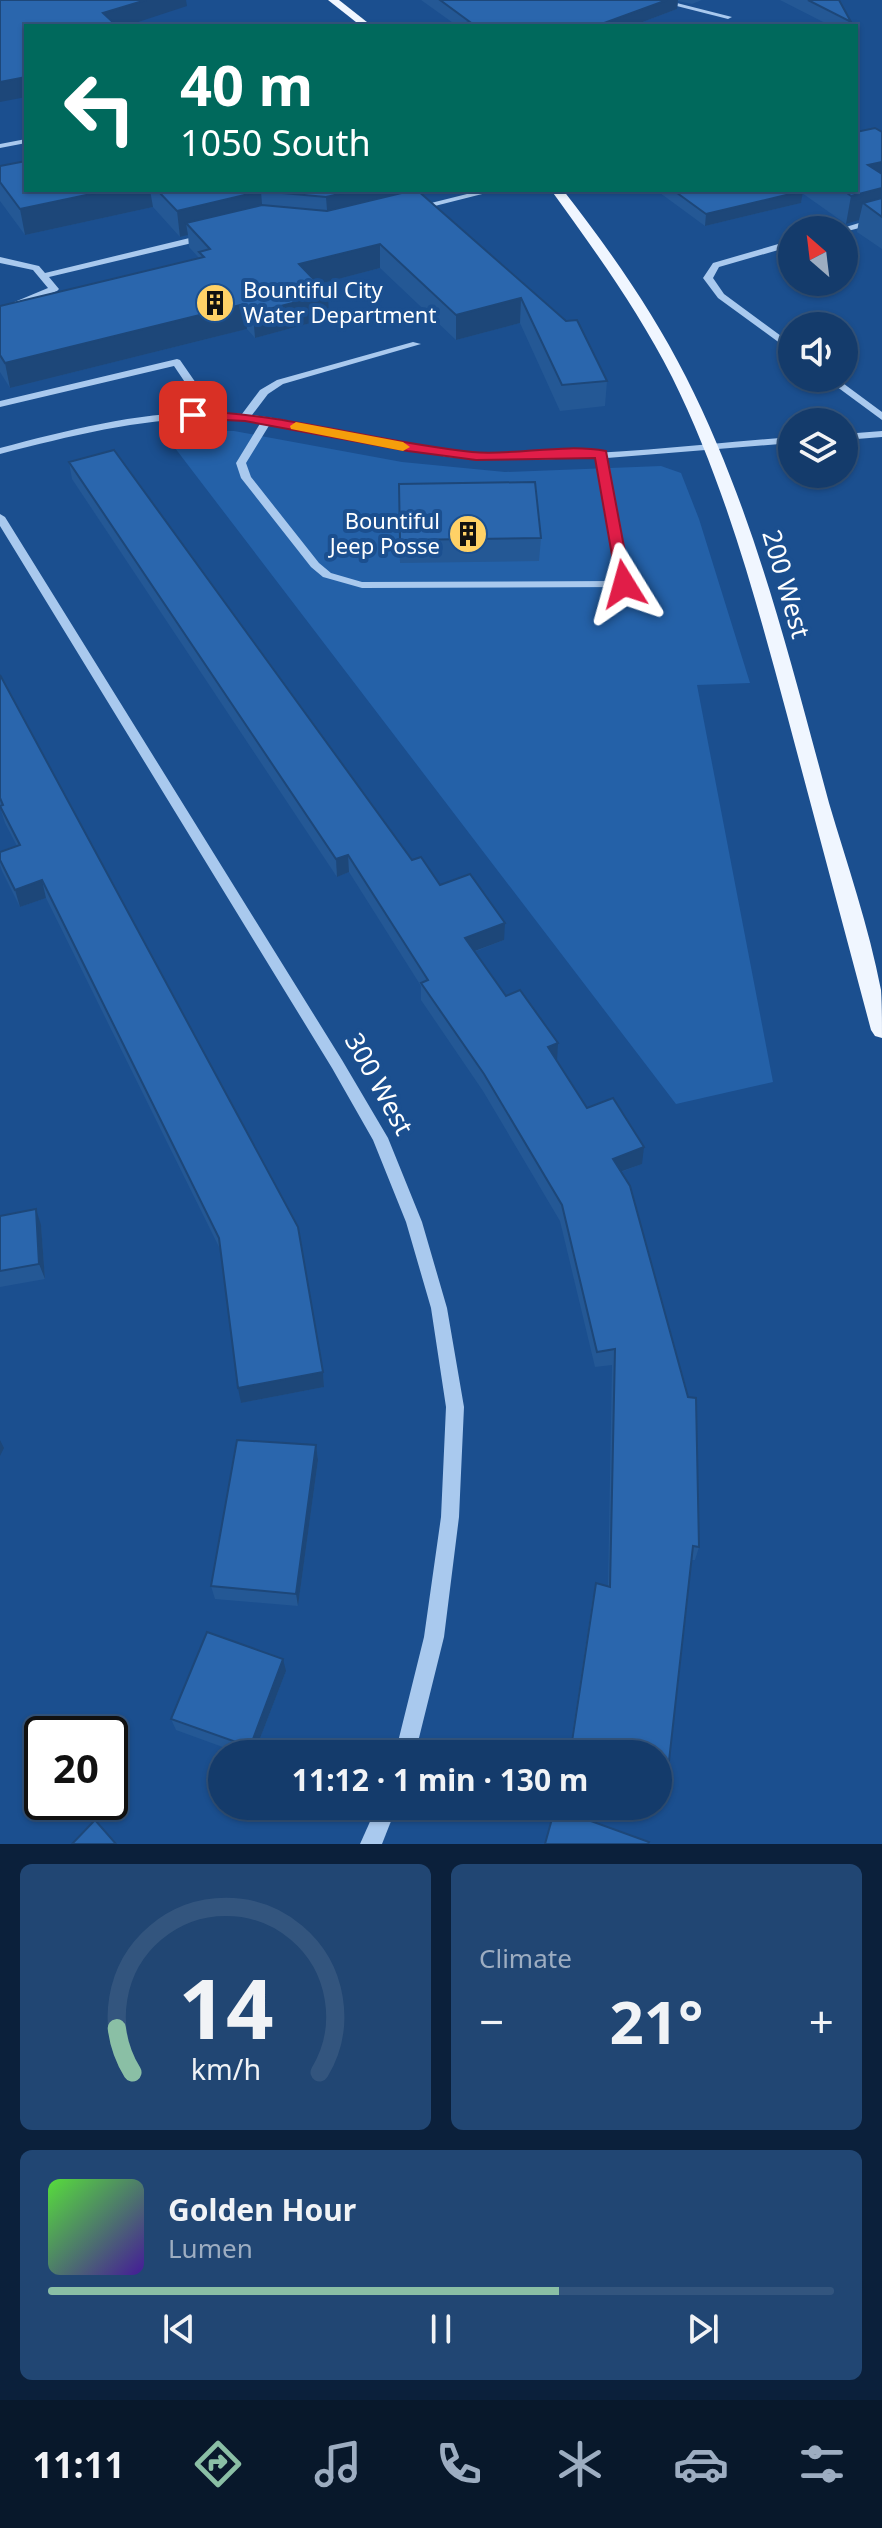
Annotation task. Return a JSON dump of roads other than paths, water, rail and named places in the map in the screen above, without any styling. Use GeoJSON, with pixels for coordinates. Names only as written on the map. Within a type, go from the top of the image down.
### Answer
{"type":"FeatureCollection","features":[{"type":"Feature","properties":{"kind":"main road"},"geometry":{"type":"LineString","coordinates":[[333,0],[364,24]]}},
{"type":"Feature","properties":{"kind":"main road","name":"200 West"},"geometry":{"type":"LineString","coordinates":[[558,192],[652,320],[710,446],[760,584],[882,1030]]}},
{"type":"Feature","properties":{"kind":"street"},"geometry":{"type":"LineString","coordinates":[[656,0],[728,17]]}},
{"type":"Feature","properties":{"kind":"street"},"geometry":{"type":"LineString","coordinates":[[0,146],[24,141]]}},
{"type":"Feature","properties":{"kind":"street"},"geometry":{"type":"LineString","coordinates":[[399,212],[460,194]]}},
{"type":"Feature","properties":{"kind":"street"},"geometry":{"type":"LineString","coordinates":[[858,225],[882,219]]}},
{"type":"Feature","properties":{"kind":"street"},"geometry":{"type":"LineString","coordinates":[[43,276],[220,234]]}},
{"type":"Feature","properties":{"kind":"street"},"geometry":{"type":"LineString","coordinates":[[778,247],[725,261],[710,272],[710,284],[714,290],[778,338]]}},
{"type":"Feature","properties":{"kind":"street"},"geometry":{"type":"LineString","coordinates":[[0,260],[36,268],[54,289],[0,311]]}},
{"type":"Feature","properties":{"kind":"street"},"geometry":{"type":"LineString","coordinates":[[245,417],[264,392],[280,382],[416,344]]}},
{"type":"Feature","properties":{"kind":"street"},"geometry":{"type":"LineString","coordinates":[[0,404],[177,362],[212,414]]}},
{"type":"Feature","properties":{"kind":"street"},"geometry":{"type":"LineString","coordinates":[[849,392],[882,417]]}},
{"type":"Feature","properties":{"kind":"street"},"geometry":{"type":"LineString","coordinates":[[0,451],[101,425],[212,414],[245,417],[443,453],[544,458],[778,441]]}},
{"type":"Feature","properties":{"kind":"street"},"geometry":{"type":"LineString","coordinates":[[267,421],[241,463],[246,478],[315,565],[327,575],[362,585],[624,584],[601,454]]}},
{"type":"Feature","properties":{"kind":"street"},"geometry":{"type":"LineString","coordinates":[[858,436],[882,434]]}},
{"type":"Feature","properties":{"kind":"street","name":"300 West"},"geometry":{"type":"LineString","coordinates":[[0,517],[380,1138],[414,1222],[439,1308],[455,1407],[450,1517],[434,1637],[408,1740]]}},
{"type":"Feature","properties":{"kind":"street"},"geometry":{"type":"LineString","coordinates":[[371,1844],[381,1820]]}},
{"type":"Feature","properties":{"kind":"place","name":"Bountiful City Water Department"},"geometry":{"type":"Point","coordinates":[215,303]}},
{"type":"Feature","properties":{"kind":"place","name":"Bountiful Jeep Posse"},"geometry":{"type":"Point","coordinates":[468,534]}}]}
